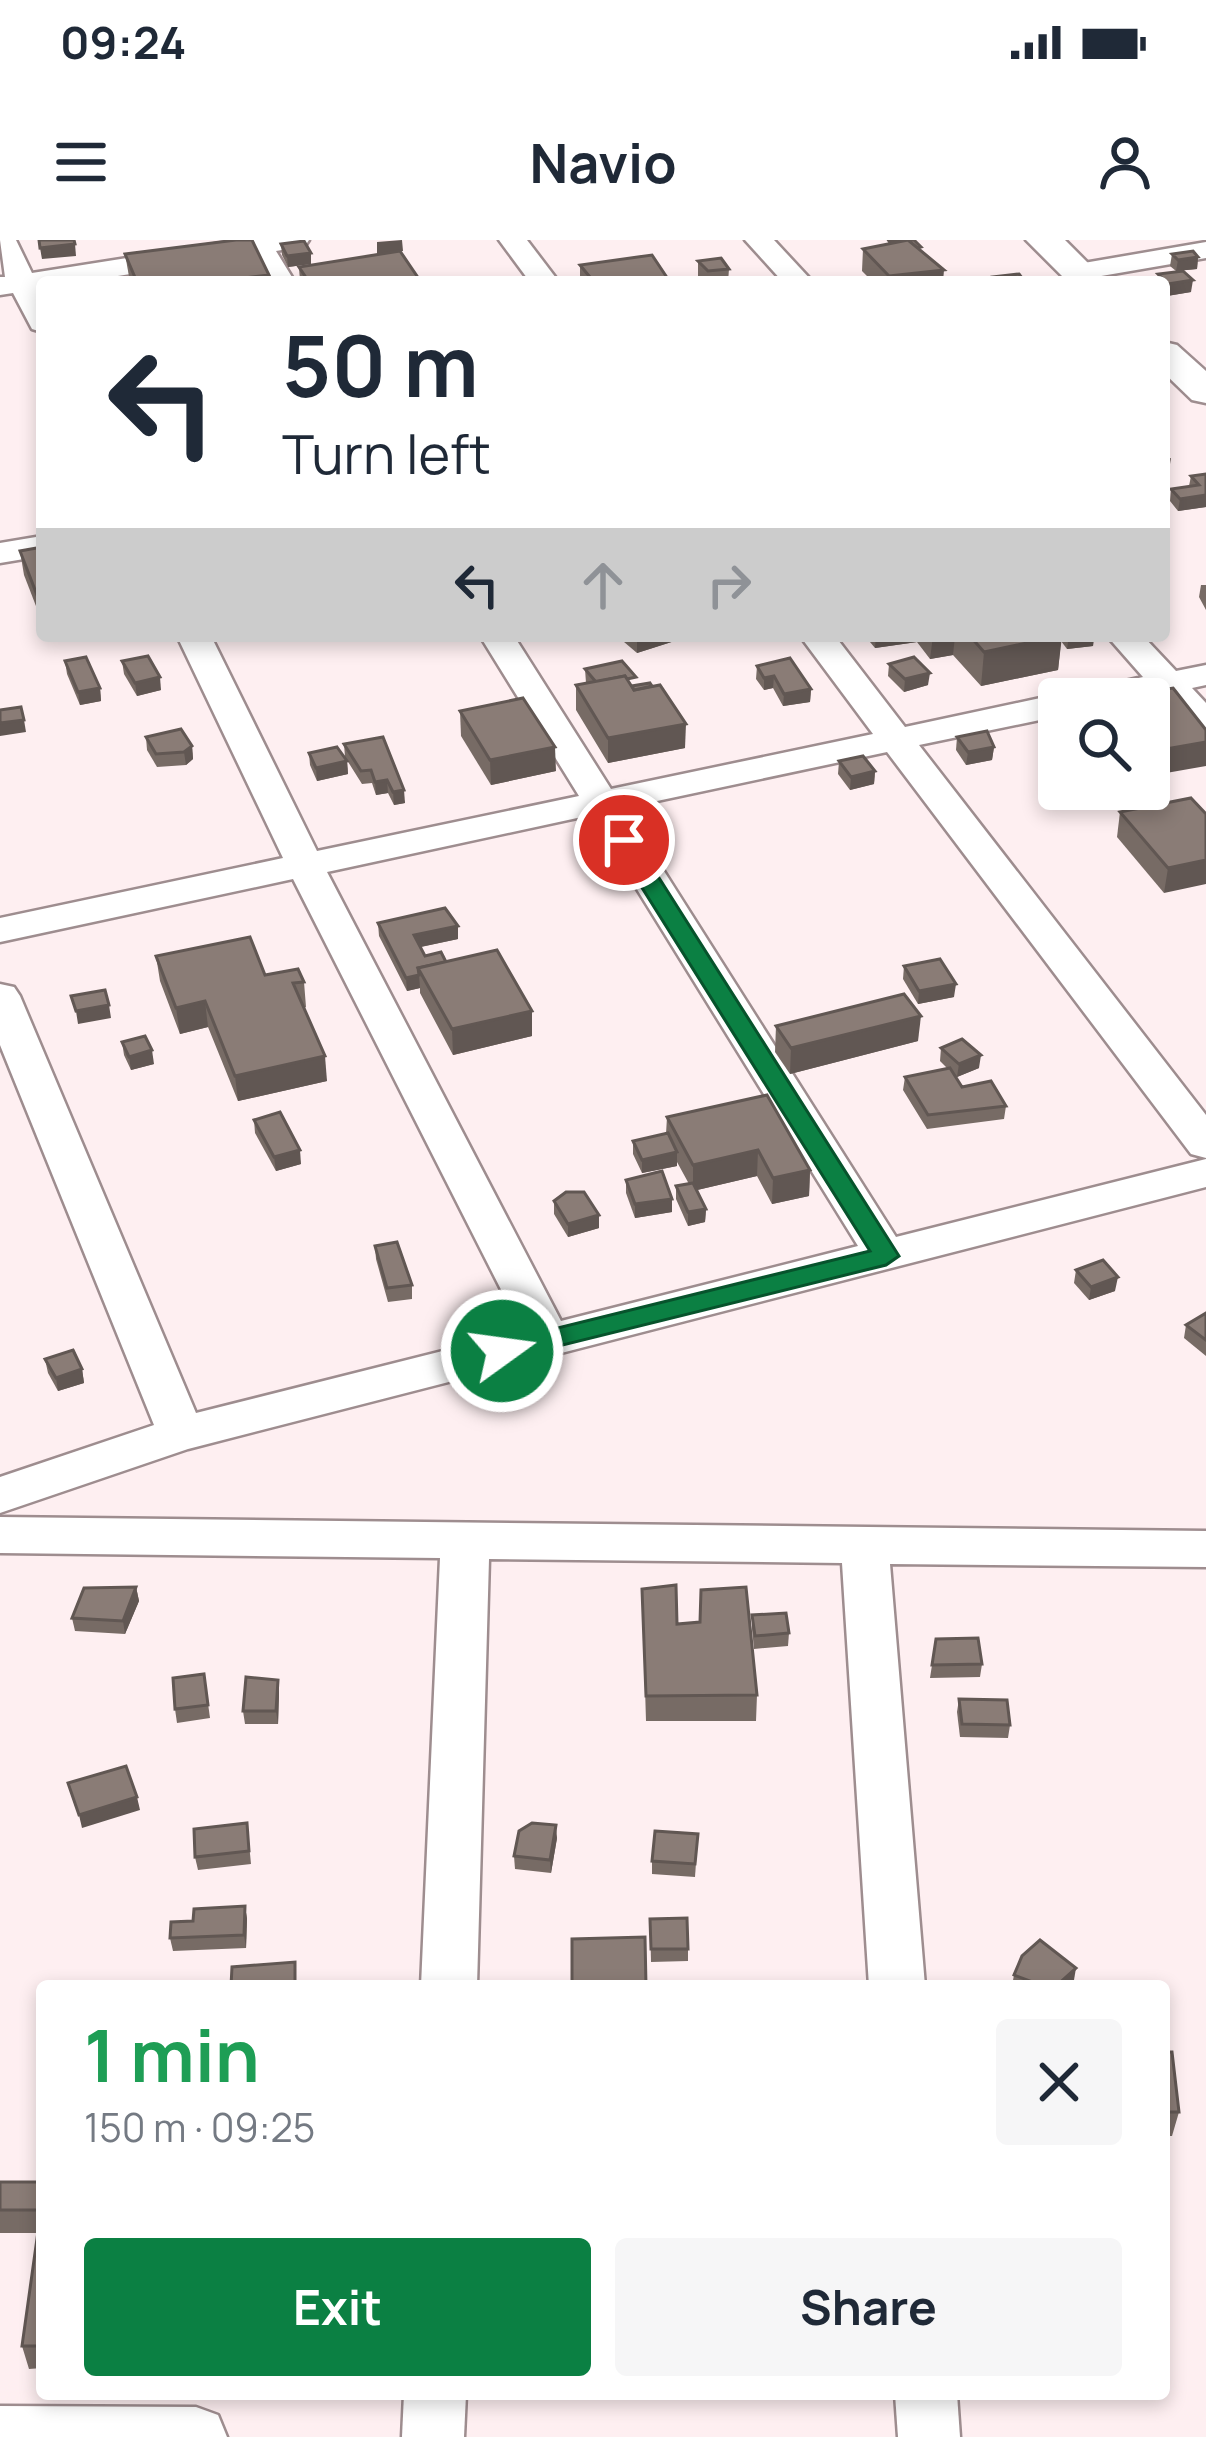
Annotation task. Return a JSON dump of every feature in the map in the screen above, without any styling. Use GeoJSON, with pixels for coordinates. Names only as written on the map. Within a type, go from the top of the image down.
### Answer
{"type":"FeatureCollection","features":[{"type":"Feature","properties":{"kind":"street"},"geometry":{"type":"LineString","coordinates":[[2,240],[11,284],[36,315]]}},
{"type":"Feature","properties":{"kind":"street"},"geometry":{"type":"LineString","coordinates":[[59,276],[295,240]]}},
{"type":"Feature","properties":{"kind":"street"},"geometry":{"type":"LineString","coordinates":[[513,240],[540,276]]}},
{"type":"Feature","properties":{"kind":"street"},"geometry":{"type":"LineString","coordinates":[[759,240],[793,276]]}},
{"type":"Feature","properties":{"kind":"street"},"geometry":{"type":"LineString","coordinates":[[1044,240],[1083,276]]}},
{"type":"Feature","properties":{"kind":"street"},"geometry":{"type":"LineString","coordinates":[[257,243],[276,276]]}},
{"type":"Feature","properties":{"kind":"street"},"geometry":{"type":"LineString","coordinates":[[1089,276],[1206,250]]}},
{"type":"Feature","properties":{"kind":"street"},"geometry":{"type":"LineString","coordinates":[[1170,358],[1206,392]]}},
{"type":"Feature","properties":{"kind":"street"},"geometry":{"type":"LineString","coordinates":[[0,553],[36,547]]}},
{"type":"Feature","properties":{"kind":"street"},"geometry":{"type":"LineString","coordinates":[[197,642],[304,865],[548,1339]]}},
{"type":"Feature","properties":{"kind":"street"},"geometry":{"type":"LineString","coordinates":[[501,642],[886,1256]]}},
{"type":"Feature","properties":{"kind":"street"},"geometry":{"type":"LineString","coordinates":[[822,642],[1206,1144]]}},
{"type":"Feature","properties":{"kind":"street"},"geometry":{"type":"LineString","coordinates":[[1130,642],[1163,678]]}},
{"type":"Feature","properties":{"kind":"street"},"geometry":{"type":"LineString","coordinates":[[1170,681],[1206,675]]}},
{"type":"Feature","properties":{"kind":"street"},"geometry":{"type":"LineString","coordinates":[[1170,685],[1206,724]]}},
{"type":"Feature","properties":{"kind":"street"},"geometry":{"type":"LineString","coordinates":[[0,930],[1038,710]]}},
{"type":"Feature","properties":{"kind":"street"},"geometry":{"type":"LineString","coordinates":[[0,996],[181,1434]]}},
{"type":"Feature","properties":{"kind":"street"},"geometry":{"type":"LineString","coordinates":[[0,1495],[181,1434],[1206,1173]]}},
{"type":"Feature","properties":{"kind":"street"},"geometry":{"type":"LineString","coordinates":[[0,1535],[465,1544],[1206,1549]]}},
{"type":"Feature","properties":{"kind":"street"},"geometry":{"type":"LineString","coordinates":[[449,1980],[465,1544]]}},
{"type":"Feature","properties":{"kind":"street"},"geometry":{"type":"LineString","coordinates":[[866,1547],[897,1980]]}},
{"type":"Feature","properties":{"kind":"street"},"geometry":{"type":"LineString","coordinates":[[433,2437],[435,2400]]}},
{"type":"Feature","properties":{"kind":"street"},"geometry":{"type":"LineString","coordinates":[[926,2400],[929,2437]]}},
{"type":"Feature","properties":{"kind":"street"},"geometry":{"type":"LineString","coordinates":[[0,2436],[196,2437]]}},
{"type":"Feature","properties":{"kind":"building"},"geometry":{"type":"Polygon","coordinates":[[[39,240],[74,240],[75,244],[40,248],[39,240]]]}},
{"type":"Feature","properties":{"kind":"building"},"geometry":{"type":"Polygon","coordinates":[[[252,240],[269,275],[134,276],[125,254],[252,240]]]}},
{"type":"Feature","properties":{"kind":"building"},"geometry":{"type":"Polygon","coordinates":[[[908,240],[944,270],[889,276],[863,249],[908,240]]]}},
{"type":"Feature","properties":{"kind":"building"},"geometry":{"type":"Polygon","coordinates":[[[304,241],[311,253],[287,256],[281,244],[304,241]]]}},
{"type":"Feature","properties":{"kind":"building"},"geometry":{"type":"Polygon","coordinates":[[[400,251],[417,276],[305,276],[299,267],[400,251]]]}},
{"type":"Feature","properties":{"kind":"building"},"geometry":{"type":"Polygon","coordinates":[[[1193,251],[1198,257],[1178,260],[1172,254],[1193,251]]]}},
{"type":"Feature","properties":{"kind":"building"},"geometry":{"type":"Polygon","coordinates":[[[652,255],[666,276],[589,276],[580,265],[652,255]]]}},
{"type":"Feature","properties":{"kind":"building"},"geometry":{"type":"Polygon","coordinates":[[[721,258],[729,269],[708,271],[698,261],[721,258]]]}},
{"type":"Feature","properties":{"kind":"building"},"geometry":{"type":"Polygon","coordinates":[[[1183,271],[1193,280],[1170,284],[1170,276],[1158,274],[1183,271]]]}},
{"type":"Feature","properties":{"kind":"building"},"geometry":{"type":"Polygon","coordinates":[[[1206,474],[1206,495],[1180,499],[1171,489],[1199,485],[1191,476],[1206,474]]]}},
{"type":"Feature","properties":{"kind":"building"},"geometry":{"type":"Polygon","coordinates":[[[36,548],[36,592],[20,551],[36,548]]]}},
{"type":"Feature","properties":{"kind":"building"},"geometry":{"type":"Polygon","coordinates":[[[975,642],[1032,642],[984,652],[975,642]]]}},
{"type":"Feature","properties":{"kind":"building"},"geometry":{"type":"Polygon","coordinates":[[[148,656],[160,677],[135,683],[122,661],[148,656]]]}},
{"type":"Feature","properties":{"kind":"building"},"geometry":{"type":"Polygon","coordinates":[[[86,657],[100,688],[78,692],[65,661],[86,657]]]}},
{"type":"Feature","properties":{"kind":"building"},"geometry":{"type":"Polygon","coordinates":[[[914,657],[930,673],[905,679],[889,664],[914,657]]]}},
{"type":"Feature","properties":{"kind":"building"},"geometry":{"type":"Polygon","coordinates":[[[790,658],[811,689],[784,694],[774,676],[764,678],[757,666],[790,658]]]}},
{"type":"Feature","properties":{"kind":"building"},"geometry":{"type":"Polygon","coordinates":[[[622,661],[636,677],[596,682],[585,669],[622,661]]]}},
{"type":"Feature","properties":{"kind":"building"},"geometry":{"type":"Polygon","coordinates":[[[625,676],[634,690],[660,685],[686,724],[608,738],[576,685],[625,676]]]}},
{"type":"Feature","properties":{"kind":"building"},"geometry":{"type":"Polygon","coordinates":[[[1170,688],[1206,730],[1206,742],[1170,748],[1170,688]]]}},
{"type":"Feature","properties":{"kind":"building"},"geometry":{"type":"Polygon","coordinates":[[[523,698],[555,747],[490,760],[460,711],[523,698]]]}},
{"type":"Feature","properties":{"kind":"building"},"geometry":{"type":"Polygon","coordinates":[[[21,707],[24,720],[0,723],[0,710],[21,707]]]}},
{"type":"Feature","properties":{"kind":"building"},"geometry":{"type":"Polygon","coordinates":[[[181,729],[192,746],[184,752],[156,754],[146,737],[181,729]]]}},
{"type":"Feature","properties":{"kind":"building"},"geometry":{"type":"Polygon","coordinates":[[[987,731],[994,747],[968,752],[957,737],[987,731]]]}},
{"type":"Feature","properties":{"kind":"building"},"geometry":{"type":"Polygon","coordinates":[[[383,737],[404,790],[393,792],[387,780],[375,782],[371,770],[361,771],[344,744],[383,737]]]}},
{"type":"Feature","properties":{"kind":"building"},"geometry":{"type":"Polygon","coordinates":[[[337,747],[347,761],[316,768],[309,753],[337,747]]]}},
{"type":"Feature","properties":{"kind":"building"},"geometry":{"type":"Polygon","coordinates":[[[863,756],[875,771],[851,777],[839,761],[863,756]]]}},
{"type":"Feature","properties":{"kind":"building"},"geometry":{"type":"Polygon","coordinates":[[[1191,798],[1206,814],[1206,860],[1168,868],[1120,812],[1170,810],[1170,802],[1191,798]]]}},
{"type":"Feature","properties":{"kind":"building"},"geometry":{"type":"Polygon","coordinates":[[[445,908],[458,926],[414,935],[425,956],[441,952],[446,962],[418,968],[419,975],[406,978],[378,923],[445,908]]]}},
{"type":"Feature","properties":{"kind":"building"},"geometry":{"type":"Polygon","coordinates":[[[250,937],[265,975],[298,969],[304,982],[293,983],[325,1056],[235,1076],[205,1001],[176,1008],[156,956],[250,937]]]}},
{"type":"Feature","properties":{"kind":"building"},"geometry":{"type":"Polygon","coordinates":[[[497,950],[532,1011],[452,1029],[418,968],[497,950]]]}},
{"type":"Feature","properties":{"kind":"building"},"geometry":{"type":"Polygon","coordinates":[[[940,959],[956,984],[919,991],[904,966],[940,959]]]}},
{"type":"Feature","properties":{"kind":"building"},"geometry":{"type":"Polygon","coordinates":[[[105,990],[109,1005],[76,1011],[71,996],[105,990]]]}},
{"type":"Feature","properties":{"kind":"building"},"geometry":{"type":"Polygon","coordinates":[[[904,994],[921,1016],[791,1048],[776,1026],[904,994]]]}},
{"type":"Feature","properties":{"kind":"building"},"geometry":{"type":"Polygon","coordinates":[[[145,1036],[152,1050],[129,1057],[122,1042],[145,1036]]]}},
{"type":"Feature","properties":{"kind":"building"},"geometry":{"type":"Polygon","coordinates":[[[962,1039],[981,1055],[959,1064],[941,1048],[962,1039]]]}},
{"type":"Feature","properties":{"kind":"building"},"geometry":{"type":"Polygon","coordinates":[[[950,1068],[962,1087],[991,1081],[1006,1106],[928,1115],[905,1077],[950,1068]]]}},
{"type":"Feature","properties":{"kind":"building"},"geometry":{"type":"Polygon","coordinates":[[[767,1095],[810,1170],[773,1178],[758,1150],[693,1165],[667,1117],[767,1095]]]}},
{"type":"Feature","properties":{"kind":"building"},"geometry":{"type":"Polygon","coordinates":[[[280,1112],[300,1150],[274,1157],[254,1120],[280,1112]]]}},
{"type":"Feature","properties":{"kind":"building"},"geometry":{"type":"Polygon","coordinates":[[[668,1133],[677,1152],[642,1160],[633,1141],[668,1133]]]}},
{"type":"Feature","properties":{"kind":"building"},"geometry":{"type":"Polygon","coordinates":[[[662,1171],[672,1199],[635,1204],[626,1180],[662,1171]]]}},
{"type":"Feature","properties":{"kind":"building"},"geometry":{"type":"Polygon","coordinates":[[[693,1183],[706,1209],[688,1212],[676,1186],[693,1183]]]}},
{"type":"Feature","properties":{"kind":"building"},"geometry":{"type":"Polygon","coordinates":[[[566,1192],[584,1192],[599,1215],[568,1224],[554,1201],[566,1192]]]}},
{"type":"Feature","properties":{"kind":"building"},"geometry":{"type":"Polygon","coordinates":[[[397,1242],[412,1285],[387,1288],[375,1246],[397,1242]]]}},
{"type":"Feature","properties":{"kind":"building"},"geometry":{"type":"Polygon","coordinates":[[[1103,1260],[1118,1277],[1091,1287],[1076,1270],[1103,1260]]]}},
{"type":"Feature","properties":{"kind":"building"},"geometry":{"type":"Polygon","coordinates":[[[1206,1313],[1206,1340],[1186,1325],[1206,1313]]]}},
{"type":"Feature","properties":{"kind":"building"},"geometry":{"type":"Polygon","coordinates":[[[73,1350],[82,1369],[56,1378],[45,1359],[73,1350]]]}},
{"type":"Feature","properties":{"kind":"building"},"geometry":{"type":"Polygon","coordinates":[[[676,1585],[677,1624],[700,1622],[701,1590],[746,1587],[757,1695],[646,1696],[642,1589],[676,1585]]]}},
{"type":"Feature","properties":{"kind":"building"},"geometry":{"type":"Polygon","coordinates":[[[136,1587],[123,1621],[72,1618],[84,1588],[136,1587]]]}},
{"type":"Feature","properties":{"kind":"building"},"geometry":{"type":"Polygon","coordinates":[[[786,1613],[789,1633],[755,1636],[752,1615],[786,1613]]]}},
{"type":"Feature","properties":{"kind":"building"},"geometry":{"type":"Polygon","coordinates":[[[978,1638],[982,1664],[932,1665],[936,1639],[978,1638]]]}},
{"type":"Feature","properties":{"kind":"building"},"geometry":{"type":"Polygon","coordinates":[[[204,1674],[208,1705],[175,1709],[173,1678],[204,1674]]]}},
{"type":"Feature","properties":{"kind":"building"},"geometry":{"type":"Polygon","coordinates":[[[246,1677],[278,1680],[276,1711],[243,1711],[246,1677]]]}},
{"type":"Feature","properties":{"kind":"building"},"geometry":{"type":"Polygon","coordinates":[[[959,1699],[1007,1700],[1010,1725],[962,1724],[959,1699]]]}},
{"type":"Feature","properties":{"kind":"building"},"geometry":{"type":"Polygon","coordinates":[[[126,1766],[137,1797],[79,1815],[68,1783],[126,1766]]]}},
{"type":"Feature","properties":{"kind":"building"},"geometry":{"type":"Polygon","coordinates":[[[247,1823],[249,1851],[195,1857],[194,1829],[247,1823]]]}},
{"type":"Feature","properties":{"kind":"building"},"geometry":{"type":"Polygon","coordinates":[[[532,1823],[556,1825],[550,1860],[514,1856],[519,1831],[532,1823]]]}},
{"type":"Feature","properties":{"kind":"building"},"geometry":{"type":"Polygon","coordinates":[[[655,1831],[698,1834],[695,1864],[652,1861],[655,1831]]]}},
{"type":"Feature","properties":{"kind":"building"},"geometry":{"type":"Polygon","coordinates":[[[245,1906],[244,1935],[170,1938],[171,1922],[193,1921],[194,1909],[245,1906]]]}},
{"type":"Feature","properties":{"kind":"building"},"geometry":{"type":"Polygon","coordinates":[[[687,1918],[688,1949],[651,1949],[650,1919],[687,1918]]]}},
{"type":"Feature","properties":{"kind":"building"},"geometry":{"type":"Polygon","coordinates":[[[645,1937],[646,1980],[572,1980],[572,1939],[645,1937]]]}},
{"type":"Feature","properties":{"kind":"building"},"geometry":{"type":"Polygon","coordinates":[[[1040,1940],[1076,1968],[1063,1980],[1027,1980],[1014,1975],[1022,1956],[1040,1940]]]}},
{"type":"Feature","properties":{"kind":"building"},"geometry":{"type":"Polygon","coordinates":[[[295,1962],[295,1980],[231,1980],[232,1967],[295,1962]]]}},
{"type":"Feature","properties":{"kind":"building"},"geometry":{"type":"Polygon","coordinates":[[[1170,2052],[1172,2052],[1179,2112],[1170,2112],[1170,2052]]]}},
{"type":"Feature","properties":{"kind":"building"},"geometry":{"type":"Polygon","coordinates":[[[0,2182],[36,2182],[36,2210],[0,2210],[0,2182]]]}},
{"type":"Feature","properties":{"kind":"building"},"geometry":{"type":"Polygon","coordinates":[[[36,2246],[36,2346],[22,2346],[36,2246]]]}},
{"type":"Feature","properties":{"kind":"route"},"geometry":{"type":"LineString","coordinates":[[502,1351],[886,1256],[624,840]]}}]}
